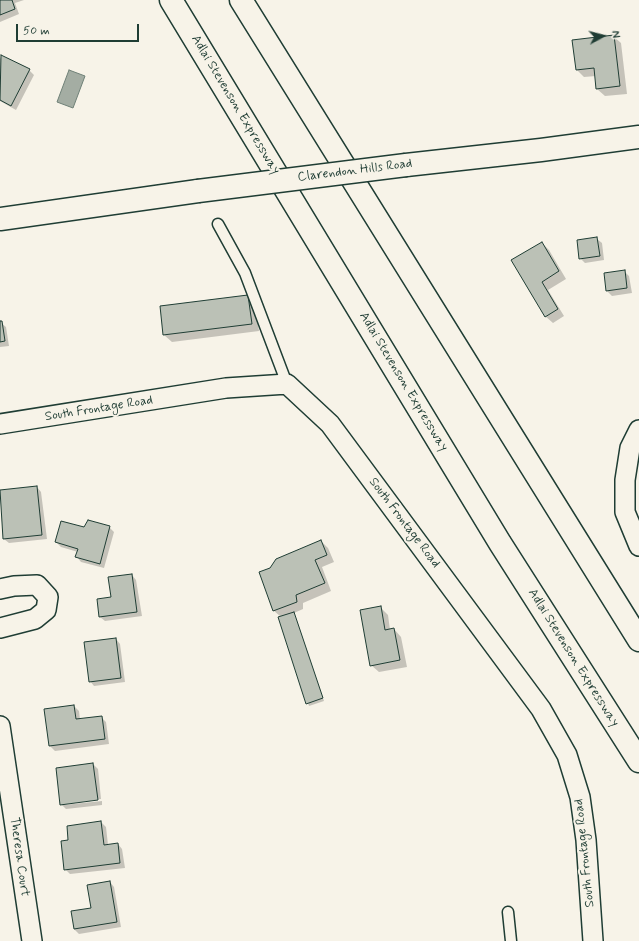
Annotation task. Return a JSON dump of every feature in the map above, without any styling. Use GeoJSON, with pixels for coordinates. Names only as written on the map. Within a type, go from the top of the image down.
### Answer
{"type":"FeatureCollection","features":[{"type":"Feature","properties":{"kind":"main road","name":"Adlai Stevenson Expressway"},"geometry":{"type":"LineString","coordinates":[[171,0],[500,543],[639,761]]}},
{"type":"Feature","properties":{"kind":"main road"},"geometry":{"type":"LineString","coordinates":[[241,0],[639,640]]}},
{"type":"Feature","properties":{"kind":"main road","name":"Clarendon Hills Road"},"geometry":{"type":"LineString","coordinates":[[0,219],[198,191],[639,137]]}},
{"type":"Feature","properties":{"kind":"main road"},"geometry":{"type":"LineString","coordinates":[[611,717],[639,769]]}},
{"type":"Feature","properties":{"kind":"street","name":"South Frontage Road"},"geometry":{"type":"LineString","coordinates":[[0,424],[226,388],[287,384],[330,424],[537,703],[567,755],[580,797],[586,840],[593,941]]}},
{"type":"Feature","properties":{"kind":"street"},"geometry":{"type":"LineString","coordinates":[[639,430],[630,448],[625,480],[625,512],[639,546]]}},
{"type":"Feature","properties":{"kind":"street"},"geometry":{"type":"LineString","coordinates":[[0,589],[14,586],[37,585],[48,597],[46,610],[35,619],[0,628]]}},
{"type":"Feature","properties":{"kind":"street","name":"Theresa Court"},"geometry":{"type":"LineString","coordinates":[[0,726],[32,941]]}},
{"type":"Feature","properties":{"kind":"lane"},"geometry":{"type":"LineString","coordinates":[[218,224],[245,273],[287,384]]}},
{"type":"Feature","properties":{"kind":"lane"},"geometry":{"type":"LineString","coordinates":[[508,912],[511,941]]}},
{"type":"Feature","properties":{"kind":"shaded area"},"geometry":{"type":"Polygon","coordinates":[[[69,70],[85,76],[73,108],[57,102],[69,70]]]}},
{"type":"Feature","properties":{"kind":"building"},"geometry":{"type":"Polygon","coordinates":[[[0,0],[12,0],[15,9],[0,15],[0,0]]]}},
{"type":"Feature","properties":{"kind":"building"},"geometry":{"type":"Polygon","coordinates":[[[614,35],[620,86],[596,89],[594,68],[576,70],[572,40],[614,35]]]}},
{"type":"Feature","properties":{"kind":"building"},"geometry":{"type":"Polygon","coordinates":[[[1,55],[30,69],[11,106],[0,100],[1,55]]]}},
{"type":"Feature","properties":{"kind":"building"},"geometry":{"type":"Polygon","coordinates":[[[597,237],[600,256],[579,259],[577,240],[597,237]]]}},
{"type":"Feature","properties":{"kind":"building"},"geometry":{"type":"Polygon","coordinates":[[[542,242],[559,271],[542,282],[558,309],[545,317],[511,260],[542,242]]]}},
{"type":"Feature","properties":{"kind":"building"},"geometry":{"type":"Polygon","coordinates":[[[625,270],[627,288],[606,291],[604,273],[625,270]]]}},
{"type":"Feature","properties":{"kind":"building"},"geometry":{"type":"Polygon","coordinates":[[[248,295],[252,324],[163,335],[160,306],[248,295]]]}},
{"type":"Feature","properties":{"kind":"building"},"geometry":{"type":"Polygon","coordinates":[[[0,321],[2,321],[5,341],[0,342],[0,321]]]}},
{"type":"Feature","properties":{"kind":"building"},"geometry":{"type":"Polygon","coordinates":[[[37,486],[42,535],[3,539],[0,490],[37,486]]]}},
{"type":"Feature","properties":{"kind":"building"},"geometry":{"type":"Polygon","coordinates":[[[88,520],[110,526],[100,564],[75,557],[78,549],[55,542],[61,521],[84,527],[88,520]]]}},
{"type":"Feature","properties":{"kind":"building"},"geometry":{"type":"Polygon","coordinates":[[[321,540],[327,555],[315,560],[325,583],[296,595],[297,602],[273,611],[259,572],[270,568],[276,559],[321,540]]]}},
{"type":"Feature","properties":{"kind":"building"},"geometry":{"type":"Polygon","coordinates":[[[132,574],[137,612],[99,617],[97,599],[111,597],[108,577],[132,574]]]}},
{"type":"Feature","properties":{"kind":"building"},"geometry":{"type":"Polygon","coordinates":[[[381,606],[385,630],[394,628],[400,660],[370,666],[360,610],[381,606]]]}},
{"type":"Feature","properties":{"kind":"building"},"geometry":{"type":"Polygon","coordinates":[[[294,612],[323,698],[306,704],[278,617],[294,612]]]}},
{"type":"Feature","properties":{"kind":"building"},"geometry":{"type":"Polygon","coordinates":[[[116,638],[121,678],[89,682],[84,642],[116,638]]]}},
{"type":"Feature","properties":{"kind":"building"},"geometry":{"type":"Polygon","coordinates":[[[74,705],[76,719],[102,716],[105,739],[49,746],[44,709],[74,705]]]}},
{"type":"Feature","properties":{"kind":"building"},"geometry":{"type":"Polygon","coordinates":[[[93,763],[98,800],[60,805],[56,768],[93,763]]]}},
{"type":"Feature","properties":{"kind":"building"},"geometry":{"type":"Polygon","coordinates":[[[101,821],[104,845],[118,843],[120,863],[64,870],[61,841],[68,840],[67,826],[101,821]]]}},
{"type":"Feature","properties":{"kind":"building"},"geometry":{"type":"Polygon","coordinates":[[[110,881],[117,922],[74,929],[71,911],[91,908],[87,885],[110,881]]]}}]}
